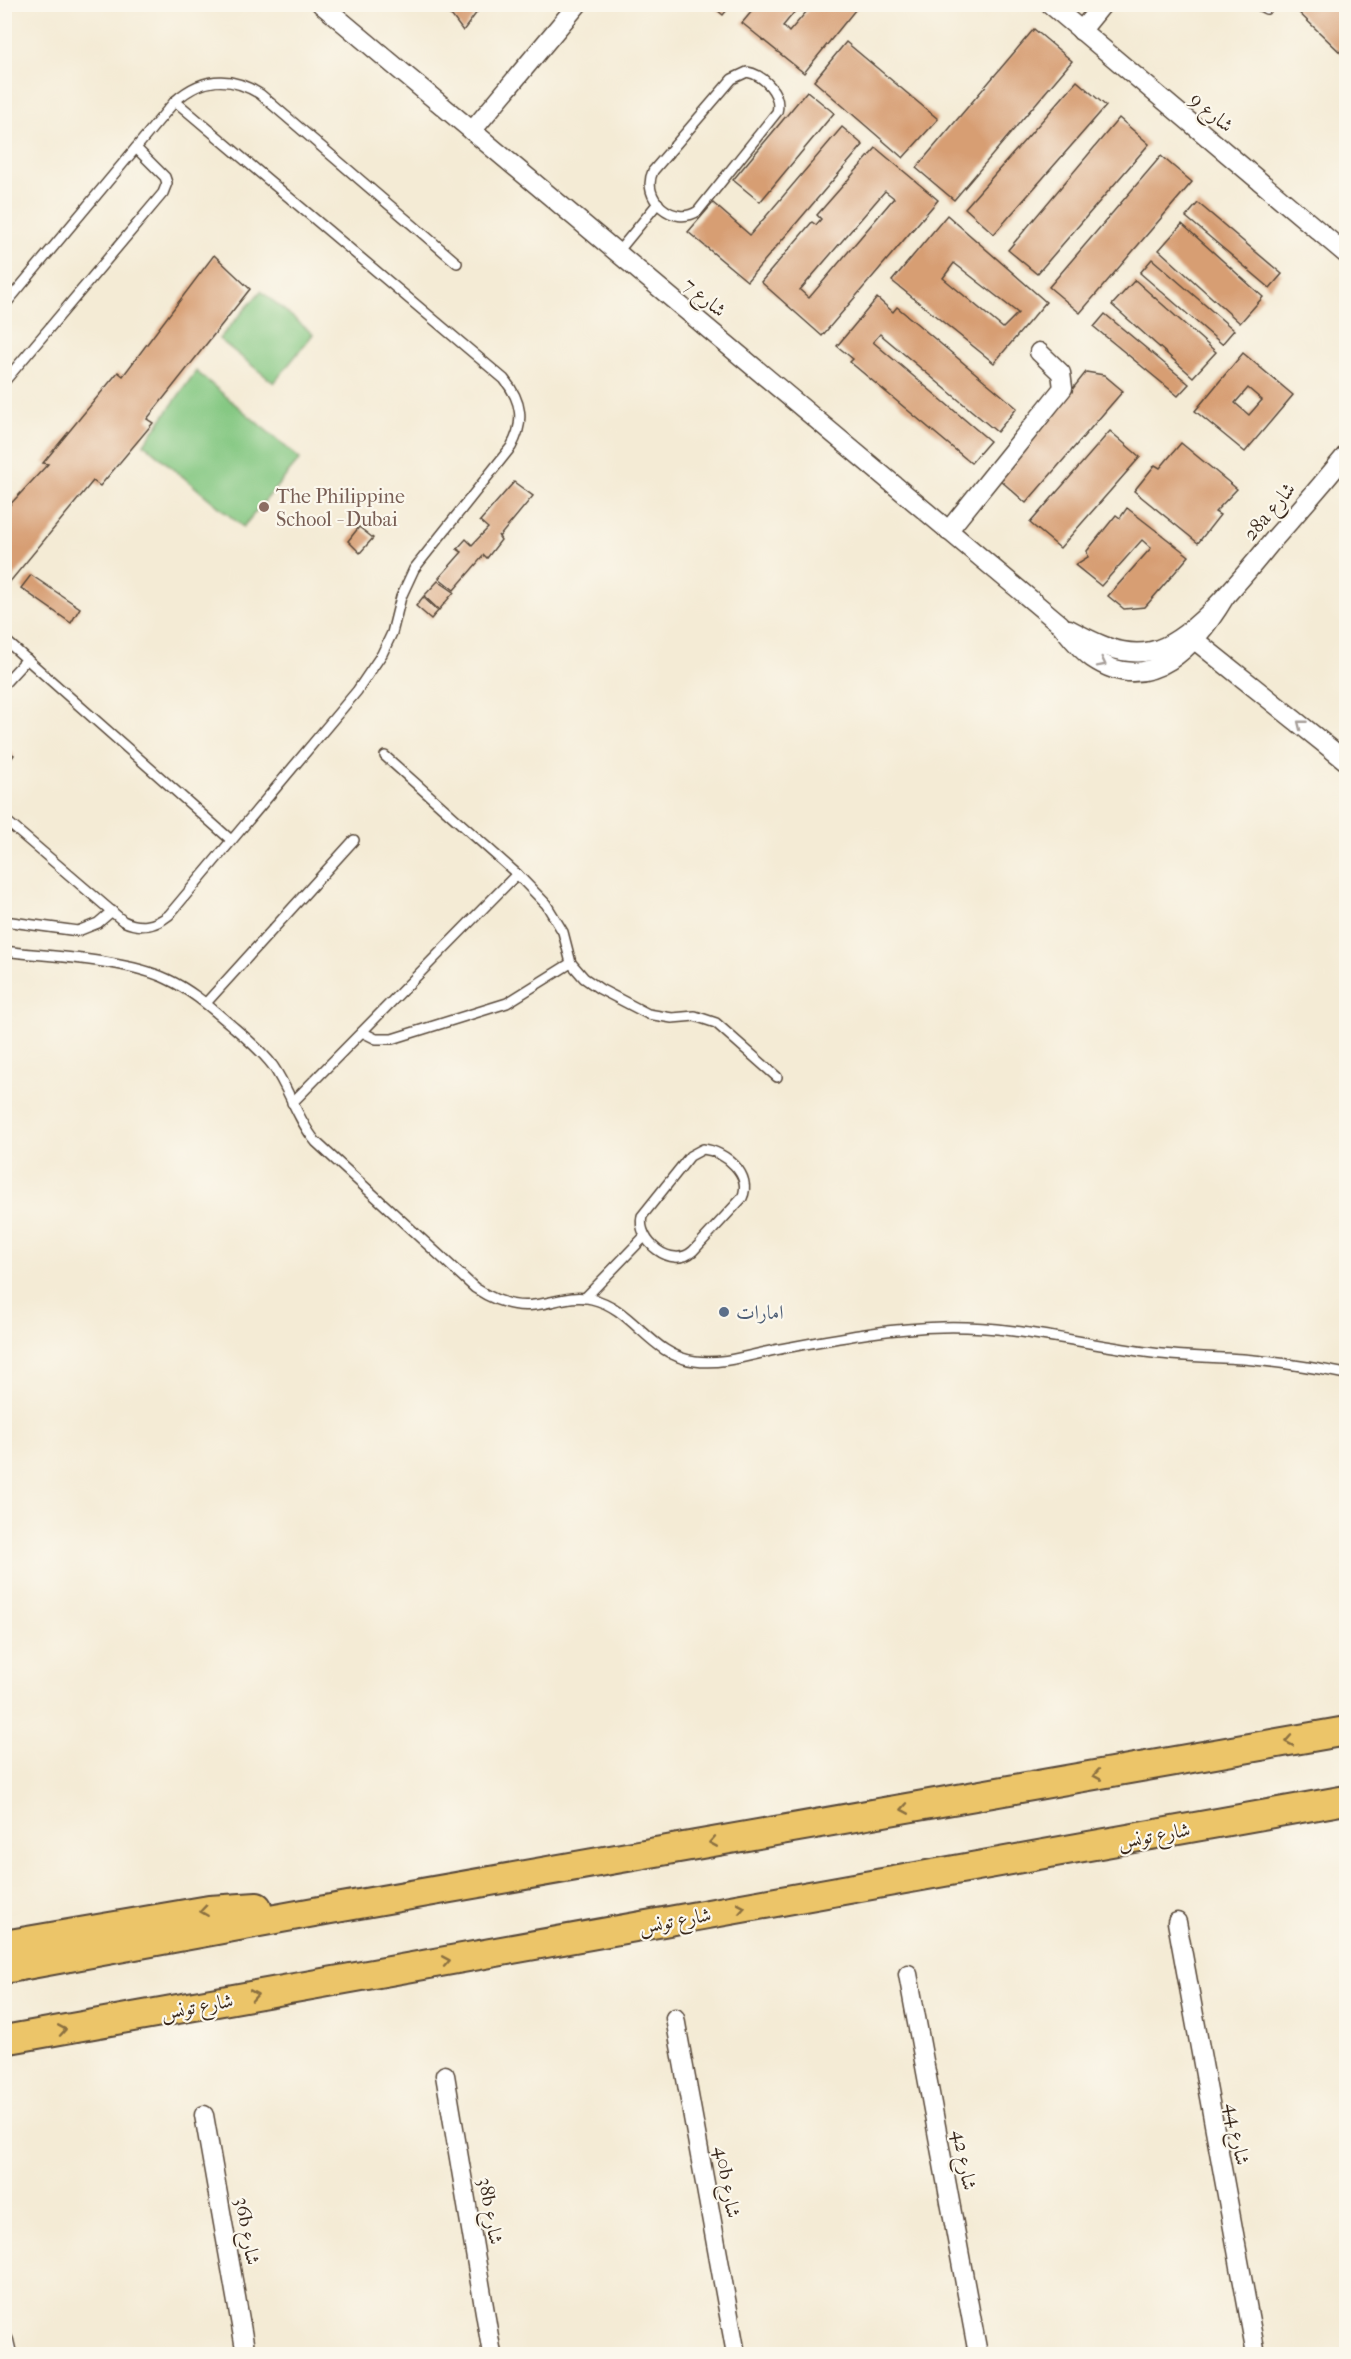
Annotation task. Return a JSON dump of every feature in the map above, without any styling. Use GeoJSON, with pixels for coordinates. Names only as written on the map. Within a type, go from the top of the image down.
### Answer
{"type":"FeatureCollection","features":[{"type":"Feature","properties":{"kind":"main road"},"geometry":{"type":"LineString","coordinates":[[4,1969],[325,1910],[1347,1731]]}},
{"type":"Feature","properties":{"kind":"main road","name":"شارع تونس"},"geometry":{"type":"LineString","coordinates":[[4,2040],[1347,1800]]}},
{"type":"Feature","properties":{"kind":"main road"},"geometry":{"type":"LineString","coordinates":[[4,1945],[209,1910],[287,1907],[325,1910]]}},
{"type":"Feature","properties":{"kind":"street","name":"شارع 7"},"geometry":{"type":"LineString","coordinates":[[321,4],[1060,624]]}},
{"type":"Feature","properties":{"kind":"street"},"geometry":{"type":"LineString","coordinates":[[472,131],[578,4]]}},
{"type":"Feature","properties":{"kind":"street","name":"شارع 9"},"geometry":{"type":"LineString","coordinates":[[1050,4],[1347,254]]}},
{"type":"Feature","properties":{"kind":"street"},"geometry":{"type":"LineString","coordinates":[[1081,31],[1103,4]]}},
{"type":"Feature","properties":{"kind":"street"},"geometry":{"type":"LineString","coordinates":[[948,531],[1063,388],[1061,373],[1039,352]]}},
{"type":"Feature","properties":{"kind":"street","name":"28a شارع"},"geometry":{"type":"LineString","coordinates":[[1060,624],[1101,646],[1115,650],[1154,651],[1177,640],[1225,597],[1347,455]]}},
{"type":"Feature","properties":{"kind":"street","name":"28a شارع"},"geometry":{"type":"LineString","coordinates":[[1060,624],[1090,657],[1113,669],[1125,671],[1149,669],[1173,660],[1196,640],[1225,597]]}},
{"type":"Feature","properties":{"kind":"street"},"geometry":{"type":"LineString","coordinates":[[1196,640],[1347,761]]}},
{"type":"Feature","properties":{"kind":"street","name":"شارع 44"},"geometry":{"type":"LineString","coordinates":[[1177,1922],[1256,2355]]}},
{"type":"Feature","properties":{"kind":"street","name":"شارع 42"},"geometry":{"type":"LineString","coordinates":[[908,1974],[978,2355]]}},
{"type":"Feature","properties":{"kind":"street","name":"40b شارع"},"geometry":{"type":"LineString","coordinates":[[675,2018],[736,2355]]}},
{"type":"Feature","properties":{"kind":"street","name":"38b شارع"},"geometry":{"type":"LineString","coordinates":[[445,2075],[492,2355]]}},
{"type":"Feature","properties":{"kind":"street","name":"36b شارع"},"geometry":{"type":"LineString","coordinates":[[204,2115],[246,2355]]}},
{"type":"Feature","properties":{"kind":"street"},"geometry":{"type":"LineString","coordinates":[[4,2341],[7,2355]]}},
{"type":"Feature","properties":{"kind":"lane"},"geometry":{"type":"LineString","coordinates":[[1256,4],[1266,9],[1274,4]]}},
{"type":"Feature","properties":{"kind":"lane"},"geometry":{"type":"LineString","coordinates":[[741,73],[754,73],[776,92],[777,112],[698,211],[689,216],[678,216],[658,203],[652,196],[649,186],[653,171],[732,79],[741,73]]}},
{"type":"Feature","properties":{"kind":"lane"},"geometry":{"type":"LineString","coordinates":[[4,306],[176,101],[194,87],[216,80],[232,81],[260,94],[457,263]]}},
{"type":"Feature","properties":{"kind":"lane"},"geometry":{"type":"LineString","coordinates":[[4,819],[123,921],[142,927],[161,921],[370,673],[392,633],[401,597],[414,569],[511,447],[520,424],[518,400],[504,379],[176,101]]}},
{"type":"Feature","properties":{"kind":"lane"},"geometry":{"type":"LineString","coordinates":[[4,382],[163,193],[167,183],[165,177],[136,148]]}},
{"type":"Feature","properties":{"kind":"lane"},"geometry":{"type":"LineString","coordinates":[[617,253],[658,203]]}},
{"type":"Feature","properties":{"kind":"lane"},"geometry":{"type":"LineString","coordinates":[[4,639],[231,840]]}},
{"type":"Feature","properties":{"kind":"lane"},"geometry":{"type":"LineString","coordinates":[[4,684],[27,659]]}},
{"type":"Feature","properties":{"kind":"lane"},"geometry":{"type":"LineString","coordinates":[[385,756],[517,874],[553,913],[563,932],[571,963],[576,971],[591,984],[648,1014],[672,1018],[695,1016],[716,1023],[777,1077]]}},
{"type":"Feature","properties":{"kind":"lane"},"geometry":{"type":"LineString","coordinates":[[206,1004],[354,840]]}},
{"type":"Feature","properties":{"kind":"lane"},"geometry":{"type":"LineString","coordinates":[[292,1103],[517,874]]}},
{"type":"Feature","properties":{"kind":"lane"},"geometry":{"type":"LineString","coordinates":[[4,921],[78,931],[98,923],[112,911]]}},
{"type":"Feature","properties":{"kind":"lane"},"geometry":{"type":"LineString","coordinates":[[4,951],[144,970],[187,990],[259,1049],[283,1083],[298,1117],[316,1142],[475,1288],[502,1303],[518,1306],[534,1305],[563,1298],[585,1298],[607,1304],[665,1351],[693,1361],[723,1360],[858,1335],[942,1327],[1027,1331],[1155,1354],[1279,1362],[1347,1374]]}},
{"type":"Feature","properties":{"kind":"lane"},"geometry":{"type":"LineString","coordinates":[[362,1032],[376,1039],[392,1039],[498,1007],[571,963]]}},
{"type":"Feature","properties":{"kind":"lane"},"geometry":{"type":"LineString","coordinates":[[703,1149],[718,1153],[744,1176],[746,1183],[742,1198],[686,1257],[678,1259],[670,1257],[644,1237],[640,1223],[645,1210],[696,1151],[703,1149]]}},
{"type":"Feature","properties":{"kind":"lane"},"geometry":{"type":"LineString","coordinates":[[585,1298],[644,1237]]}},
{"type":"Feature","properties":{"kind":"green space"},"geometry":{"type":"Polygon","coordinates":[[[261,291],[313,334],[274,383],[219,339],[261,291]]]}},
{"type":"Feature","properties":{"kind":"green space"},"geometry":{"type":"Polygon","coordinates":[[[196,371],[300,459],[243,527],[144,444],[196,371]]]}},
{"type":"Feature","properties":{"kind":"building"},"geometry":{"type":"Polygon","coordinates":[[[439,4],[483,4],[463,31],[452,16],[436,8],[439,4]]]}},
{"type":"Feature","properties":{"kind":"building"},"geometry":{"type":"Polygon","coordinates":[[[710,4],[732,4],[723,15],[710,4]]]}},
{"type":"Feature","properties":{"kind":"building"},"geometry":{"type":"Polygon","coordinates":[[[758,4],[801,4],[783,26],[789,32],[813,4],[860,4],[804,73],[742,23],[758,4]]]}},
{"type":"Feature","properties":{"kind":"building"},"geometry":{"type":"Polygon","coordinates":[[[1297,4],[1346,4],[1346,48],[1342,54],[1294,8],[1297,4]]]}},
{"type":"Feature","properties":{"kind":"building"},"geometry":{"type":"Polygon","coordinates":[[[1034,29],[1072,61],[954,200],[916,168],[1034,29]]]}},
{"type":"Feature","properties":{"kind":"building"},"geometry":{"type":"Polygon","coordinates":[[[846,42],[938,119],[903,158],[814,81],[846,42]]]}},
{"type":"Feature","properties":{"kind":"building"},"geometry":{"type":"Polygon","coordinates":[[[1077,81],[1106,106],[994,234],[965,208],[1077,81]]]}},
{"type":"Feature","properties":{"kind":"building"},"geometry":{"type":"Polygon","coordinates":[[[807,91],[834,113],[760,202],[733,180],[807,91]]]}},
{"type":"Feature","properties":{"kind":"building"},"geometry":{"type":"Polygon","coordinates":[[[1119,118],[1149,144],[1037,274],[1008,250],[1119,118]]]}},
{"type":"Feature","properties":{"kind":"building"},"geometry":{"type":"Polygon","coordinates":[[[842,127],[863,145],[747,281],[688,232],[713,203],[750,235],[842,127]]]}},
{"type":"Feature","properties":{"kind":"building"},"geometry":{"type":"Polygon","coordinates":[[[876,148],[938,200],[822,336],[761,282],[812,222],[816,225],[821,219],[817,215],[876,148]],[[885,191],[800,290],[809,298],[894,198],[885,191]]]}},
{"type":"Feature","properties":{"kind":"building"},"geometry":{"type":"Polygon","coordinates":[[[1161,156],[1192,182],[1080,313],[1049,287],[1161,156]]]}},
{"type":"Feature","properties":{"kind":"building"},"geometry":{"type":"Polygon","coordinates":[[[1198,203],[1282,274],[1270,288],[1186,217],[1198,203]]]}},
{"type":"Feature","properties":{"kind":"building"},"geometry":{"type":"Polygon","coordinates":[[[947,215],[1046,302],[994,363],[892,281],[947,215]],[[954,263],[943,278],[1003,328],[1018,313],[954,263]]]}},
{"type":"Feature","properties":{"kind":"building"},"geometry":{"type":"Polygon","coordinates":[[[1182,224],[1263,297],[1240,323],[1159,250],[1182,224]]]}},
{"type":"Feature","properties":{"kind":"building"},"geometry":{"type":"Polygon","coordinates":[[[214,255],[250,289],[147,419],[153,423],[100,486],[93,481],[4,589],[4,511],[48,464],[43,463],[118,372],[123,376],[214,255]]]}},
{"type":"Feature","properties":{"kind":"building"},"geometry":{"type":"Polygon","coordinates":[[[1152,259],[1234,330],[1222,344],[1140,273],[1152,259]]]}},
{"type":"Feature","properties":{"kind":"building"},"geometry":{"type":"Polygon","coordinates":[[[1135,280],[1216,352],[1193,377],[1112,305],[1135,280]]]}},
{"type":"Feature","properties":{"kind":"building"},"geometry":{"type":"Polygon","coordinates":[[[877,298],[893,312],[897,307],[1017,408],[997,432],[880,334],[873,342],[990,441],[971,463],[850,362],[853,359],[837,346],[877,298]]]}},
{"type":"Feature","properties":{"kind":"building"},"geometry":{"type":"Polygon","coordinates":[[[1105,314],[1189,384],[1178,396],[1094,327],[1105,314]]]}},
{"type":"Feature","properties":{"kind":"building"},"geometry":{"type":"Polygon","coordinates":[[[1243,353],[1293,395],[1245,452],[1195,411],[1243,353]],[[1248,388],[1235,403],[1249,415],[1262,400],[1248,388]]]}},
{"type":"Feature","properties":{"kind":"building"},"geometry":{"type":"Polygon","coordinates":[[[1086,372],[1104,375],[1123,391],[1026,503],[1000,480],[1086,372]]]}},
{"type":"Feature","properties":{"kind":"building"},"geometry":{"type":"Polygon","coordinates":[[[1110,431],[1140,457],[1060,548],[1030,523],[1110,431]]]}},
{"type":"Feature","properties":{"kind":"building"},"geometry":{"type":"Polygon","coordinates":[[[1181,443],[1237,489],[1215,512],[1220,515],[1198,543],[1134,491],[1155,465],[1160,468],[1181,443]]]}},
{"type":"Feature","properties":{"kind":"building"},"geometry":{"type":"Polygon","coordinates":[[[514,482],[533,496],[499,537],[501,540],[487,558],[484,555],[454,590],[439,578],[462,552],[457,549],[466,539],[472,545],[488,528],[480,521],[514,482]]]}},
{"type":"Feature","properties":{"kind":"building"},"geometry":{"type":"Polygon","coordinates":[[[1127,508],[1189,556],[1145,607],[1124,609],[1108,596],[1151,548],[1142,540],[1101,586],[1075,565],[1088,557],[1087,551],[1116,515],[1120,518],[1127,508]]]}},
{"type":"Feature","properties":{"kind":"building"},"geometry":{"type":"Polygon","coordinates":[[[359,527],[373,538],[360,553],[348,541],[359,527]]]}},
{"type":"Feature","properties":{"kind":"building"},"geometry":{"type":"Polygon","coordinates":[[[31,575],[80,608],[71,623],[21,588],[31,575]]]}},
{"type":"Feature","properties":{"kind":"building"},"geometry":{"type":"Polygon","coordinates":[[[438,581],[454,592],[439,610],[424,596],[438,581]]]}},
{"type":"Feature","properties":{"kind":"building"},"geometry":{"type":"Polygon","coordinates":[[[423,597],[438,611],[431,619],[416,606],[423,597]]]}},
{"type":"Feature","properties":{"kind":"building"},"geometry":{"type":"Polygon","coordinates":[[[4,748],[14,755],[4,769],[4,748]]]}},
{"type":"Feature","properties":{"kind":"place","name":"The Philippine School - Dubai"},"geometry":{"type":"Point","coordinates":[264,507]}},
{"type":"Feature","properties":{"kind":"place","name":"امارات"},"geometry":{"type":"Point","coordinates":[724,1312]}}]}
